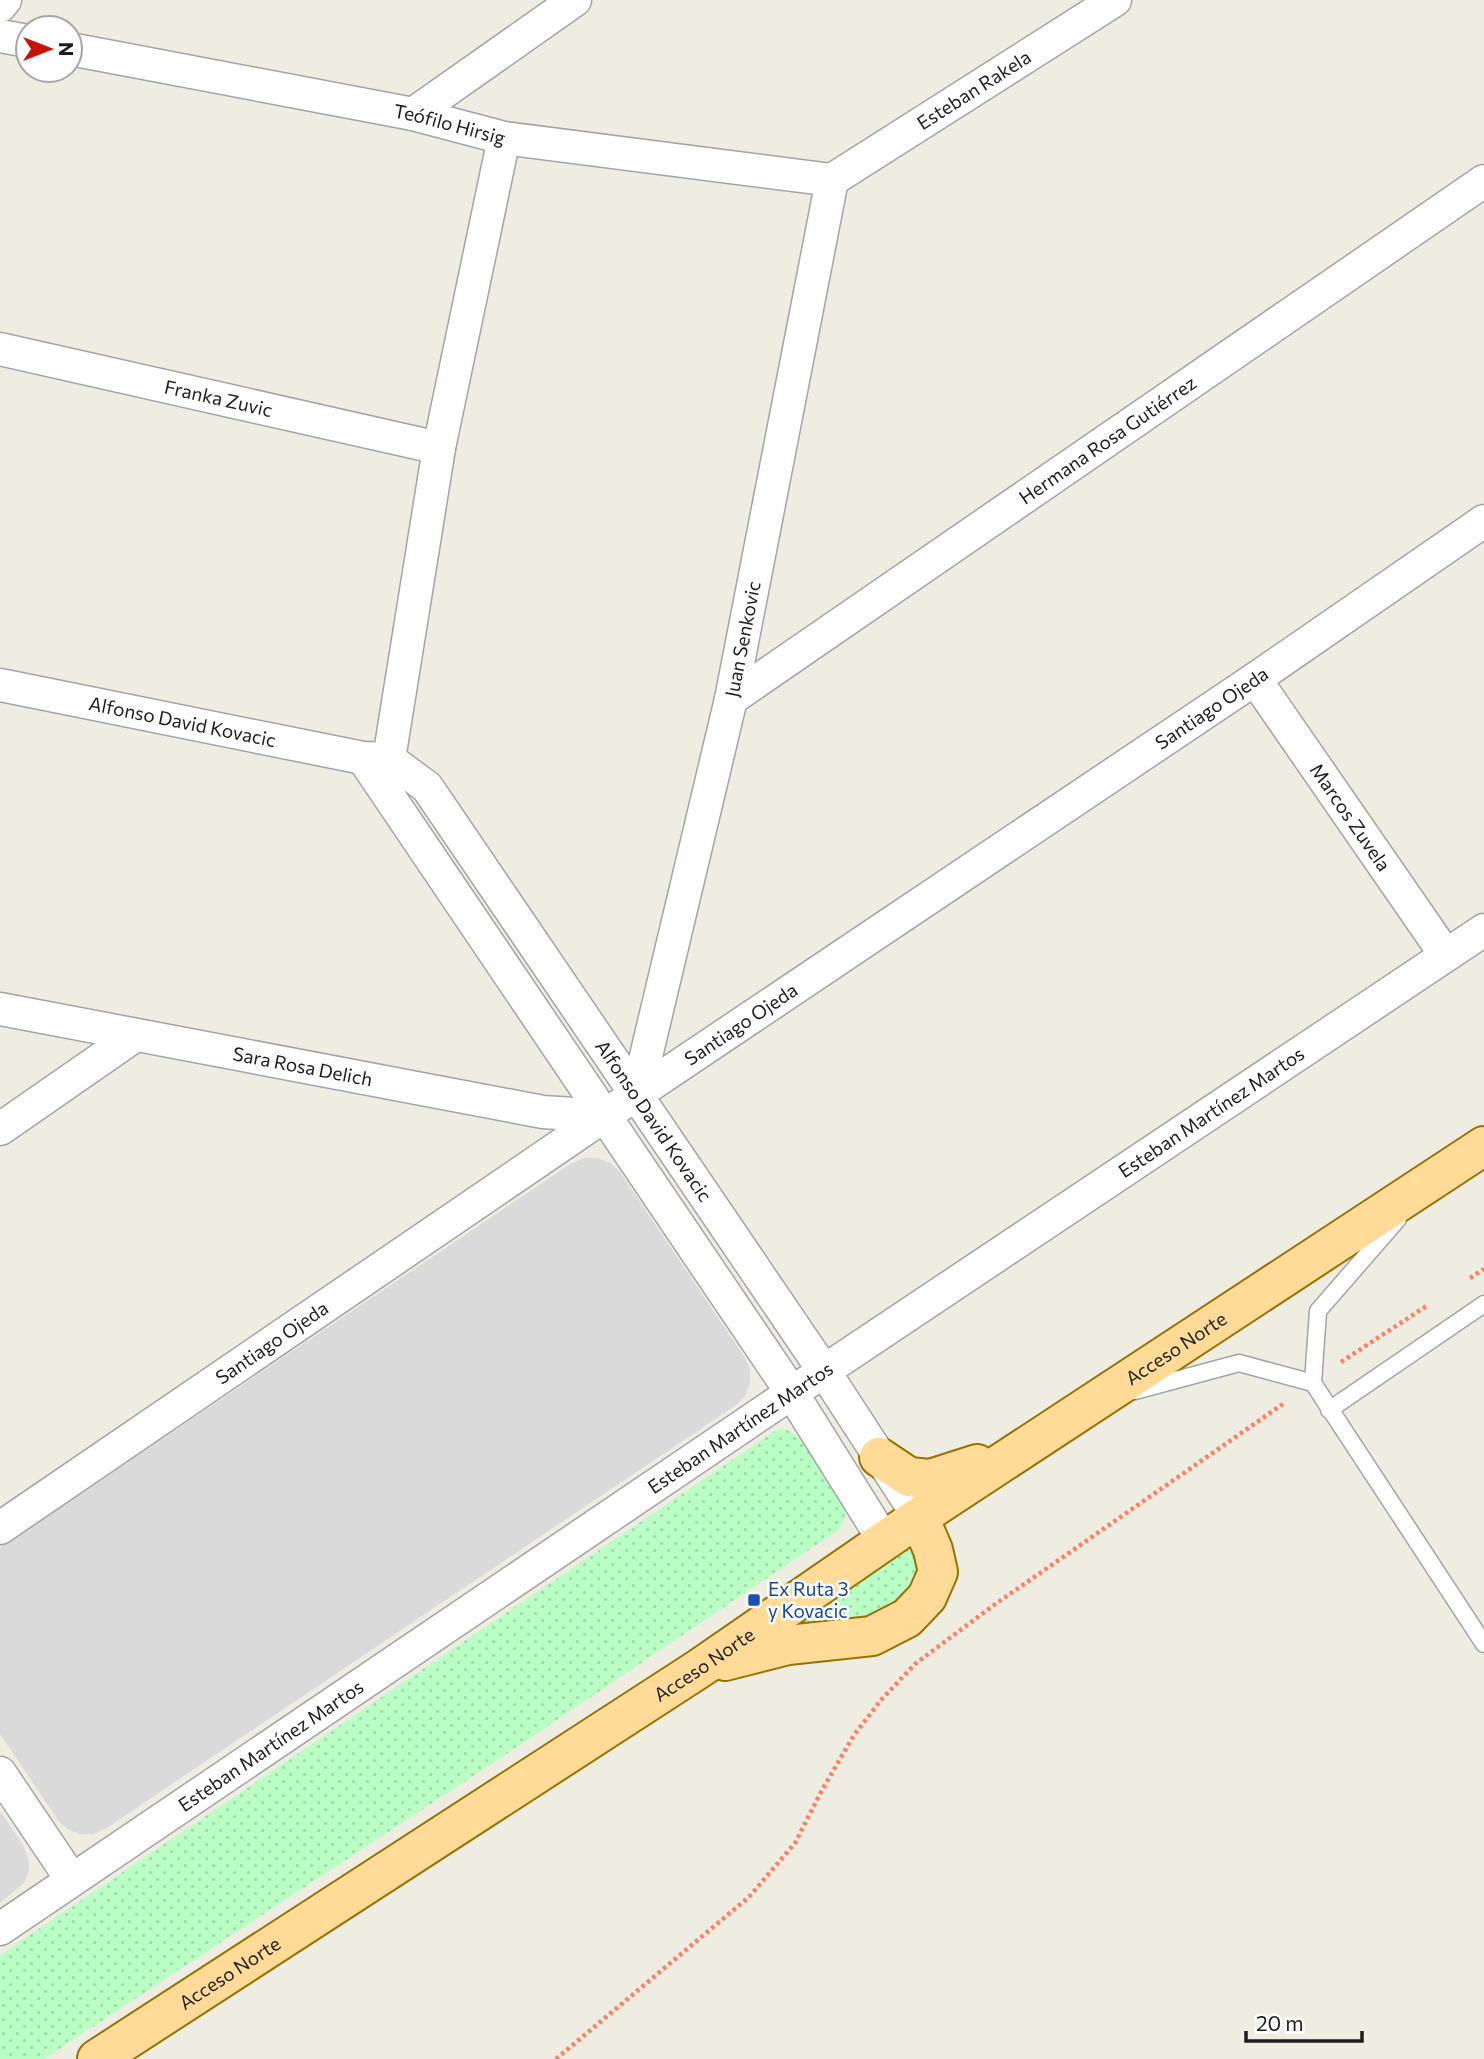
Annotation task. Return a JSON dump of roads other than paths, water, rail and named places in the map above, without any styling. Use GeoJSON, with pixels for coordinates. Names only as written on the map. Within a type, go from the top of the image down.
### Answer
{"type":"FeatureCollection","features":[{"type":"Feature","properties":{"kind":"main road","name":"Acceso Norte"},"geometry":{"type":"LineString","coordinates":[[97,2059],[700,1668],[919,1517],[1484,1146]]}},
{"type":"Feature","properties":{"kind":"main road"},"geometry":{"type":"LineString","coordinates":[[879,1457],[909,1477],[930,1479],[1025,1447]]}},
{"type":"Feature","properties":{"kind":"main road"},"geometry":{"type":"LineString","coordinates":[[700,1668],[788,1646],[872,1636],[907,1618],[927,1597],[938,1572],[933,1550],[919,1517]]}},
{"type":"Feature","properties":{"kind":"street"},"geometry":{"type":"LineString","coordinates":[[0,6],[5,0]]}},
{"type":"Feature","properties":{"kind":"street"},"geometry":{"type":"LineString","coordinates":[[413,114],[575,0]]}},
{"type":"Feature","properties":{"kind":"street","name":"Esteban Rakela"},"geometry":{"type":"LineString","coordinates":[[832,180],[1115,0]]}},
{"type":"Feature","properties":{"kind":"street","name":"Teófilo Hirsig"},"geometry":{"type":"LineString","coordinates":[[84,52],[413,114],[503,138],[832,180]]}},
{"type":"Feature","properties":{"kind":"street"},"geometry":{"type":"LineString","coordinates":[[376,759],[503,138]]}},
{"type":"Feature","properties":{"kind":"street","name":"Juan Senkovic"},"geometry":{"type":"LineString","coordinates":[[637,1094],[731,699],[832,180]]}},
{"type":"Feature","properties":{"kind":"street","name":"Hermana Rosa Gutiérrez"},"geometry":{"type":"LineString","coordinates":[[731,699],[1484,181]]}},
{"type":"Feature","properties":{"kind":"street","name":"Franka Zuvic"},"geometry":{"type":"LineString","coordinates":[[0,349],[439,447]]}},
{"type":"Feature","properties":{"kind":"street","name":"Santiago Ojeda"},"geometry":{"type":"LineString","coordinates":[[0,1528],[604,1116],[1255,679],[1484,521]]}},
{"type":"Feature","properties":{"kind":"street","name":"Marcos Zuvela"},"geometry":{"type":"LineString","coordinates":[[1255,679],[1445,954]]}},
{"type":"Feature","properties":{"kind":"street","name":"Alfonso David Kovacic"},"geometry":{"type":"LineString","coordinates":[[0,685],[376,759],[427,787],[824,1371],[919,1517]]}},
{"type":"Feature","properties":{"kind":"street","name":"Alfonso David Kovacic"},"geometry":{"type":"LineString","coordinates":[[376,759],[604,1116],[792,1393],[885,1542]]}},
{"type":"Feature","properties":{"kind":"street","name":"Esteban Martínez Martos"},"geometry":{"type":"LineString","coordinates":[[0,1929],[824,1371],[1484,930]]}},
{"type":"Feature","properties":{"kind":"street","name":"Sara Rosa Delich"},"geometry":{"type":"LineString","coordinates":[[0,1009],[543,1112],[604,1116]]}},
{"type":"Feature","properties":{"kind":"street"},"geometry":{"type":"LineString","coordinates":[[0,1129],[134,1036]]}},
{"type":"Feature","properties":{"kind":"street"},"geometry":{"type":"LineString","coordinates":[[0,1773],[72,1880]]}},
{"type":"Feature","properties":{"kind":"lane"},"geometry":{"type":"LineString","coordinates":[[1430,1182],[1318,1311],[1313,1383],[1484,1644]]}},
{"type":"Feature","properties":{"kind":"lane"},"geometry":{"type":"LineString","coordinates":[[1329,1410],[1484,1304]]}},
{"type":"Feature","properties":{"kind":"lane"},"geometry":{"type":"LineString","coordinates":[[1098,1401],[1239,1363],[1313,1383]]}},
{"type":"Feature","properties":{"kind":"place","name":"Ex Ruta 3 y Kovacic"},"geometry":{"type":"Point","coordinates":[754,1600]}}]}
